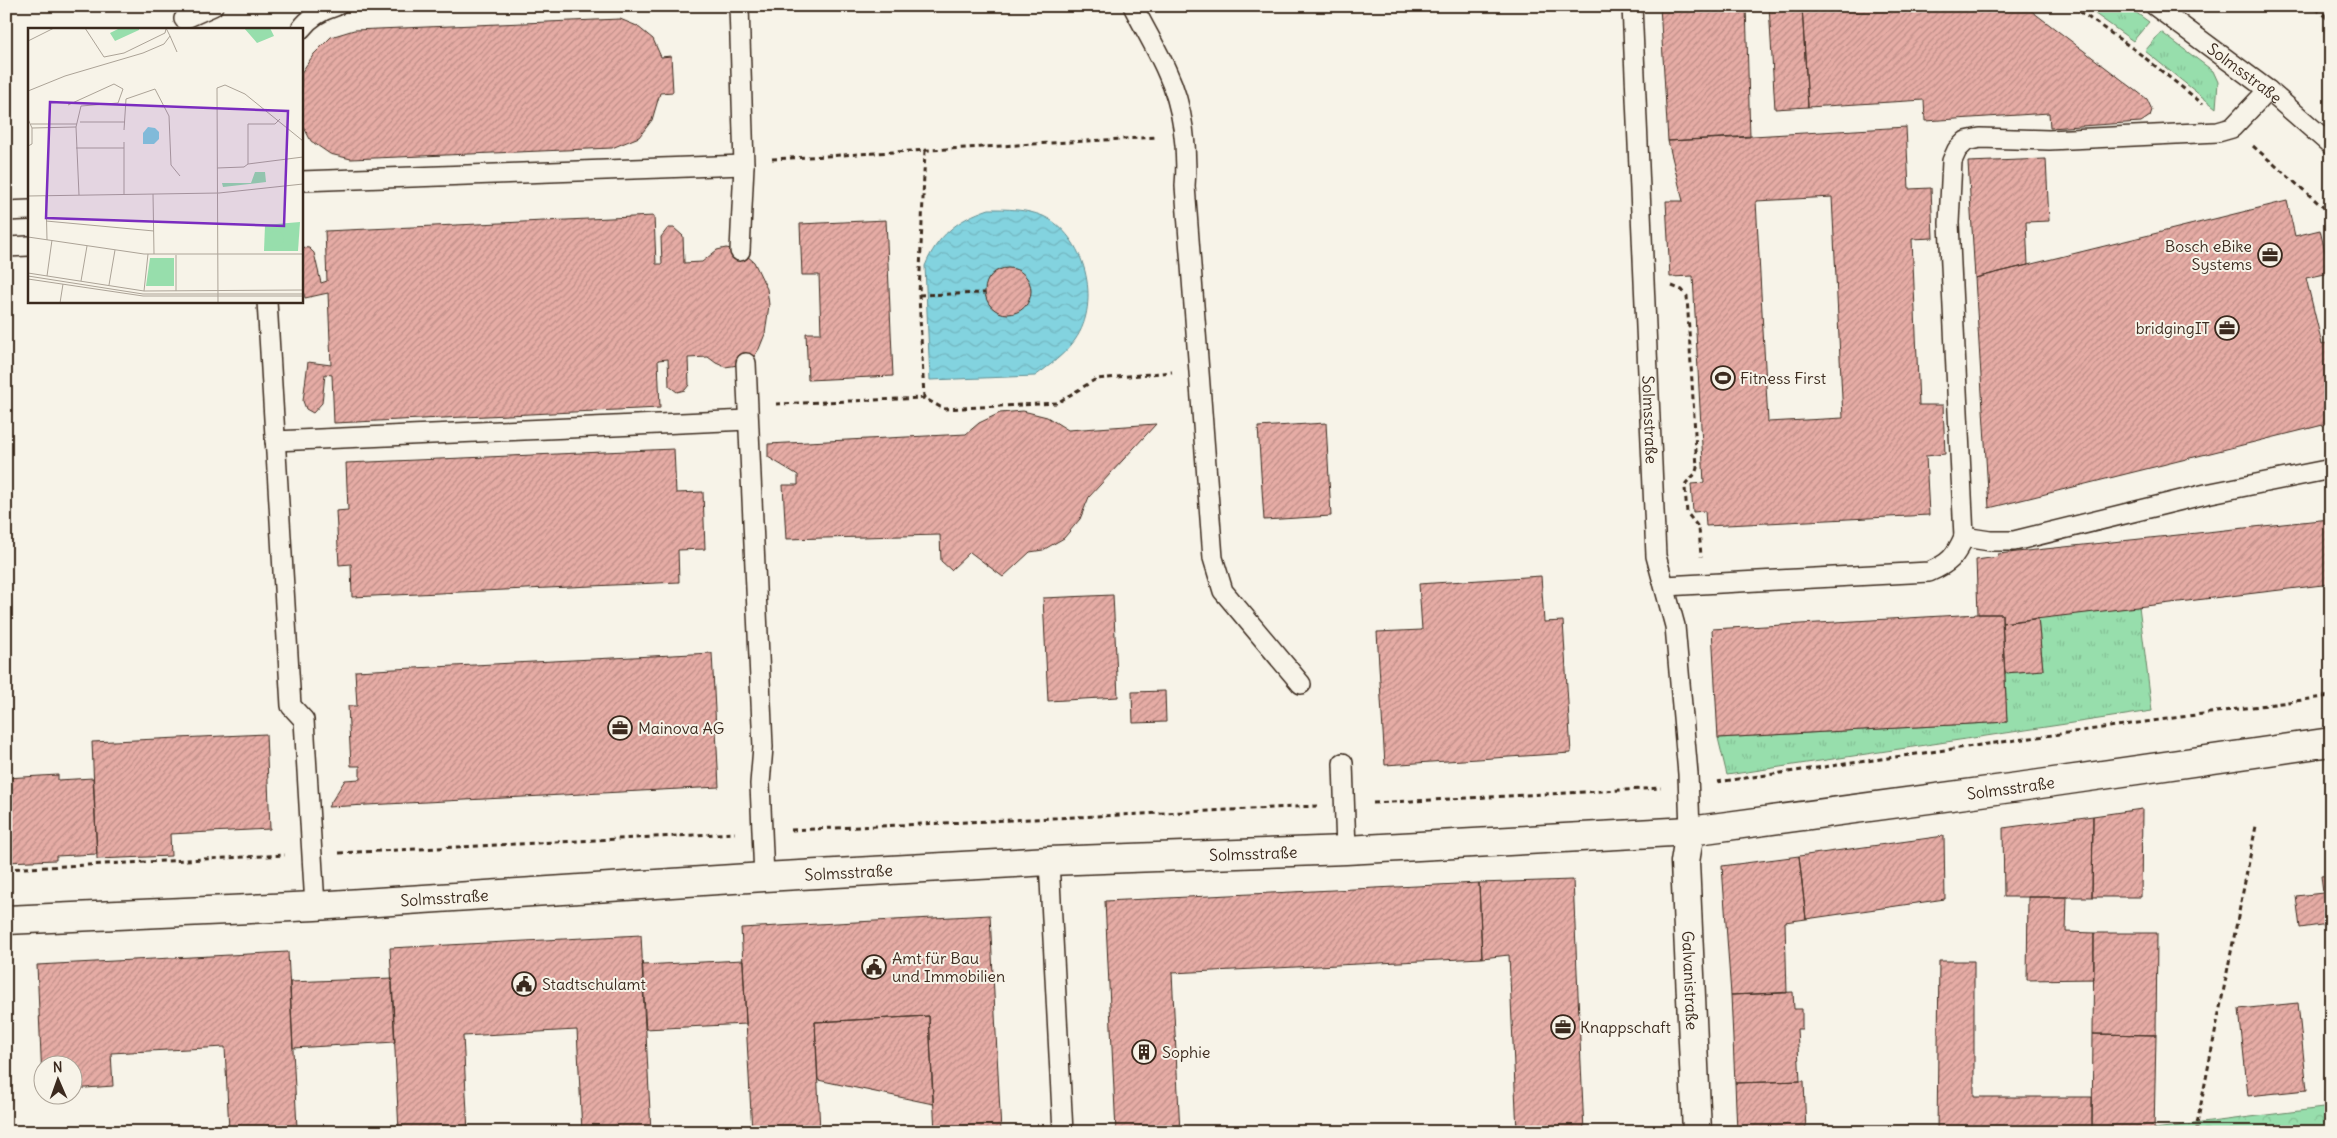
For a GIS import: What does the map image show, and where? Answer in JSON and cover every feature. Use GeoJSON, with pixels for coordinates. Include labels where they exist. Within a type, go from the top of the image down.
{"type":"FeatureCollection","features":[{"type":"Feature","properties":{"kind":"street","name":"Solmsstraße"},"geometry":{"type":"LineString","coordinates":[[6,920],[315,906],[1049,861],[1346,850],[1690,831],[2033,785],[2331,742]]}},
{"type":"Feature","properties":{"kind":"street","name":"Galvanistraße"},"geometry":{"type":"LineString","coordinates":[[1690,831],[1685,862],[1697,1132]]}},
{"type":"Feature","properties":{"kind":"lane"},"geometry":{"type":"LineString","coordinates":[[184,19],[213,6]]}},
{"type":"Feature","properties":{"kind":"lane"},"geometry":{"type":"LineString","coordinates":[[302,28],[327,9],[336,6]]}},
{"type":"Feature","properties":{"kind":"lane"},"geometry":{"type":"LineString","coordinates":[[739,6],[744,163],[740,251]]}},
{"type":"Feature","properties":{"kind":"lane"},"geometry":{"type":"LineString","coordinates":[[1133,6],[1168,73],[1176,98],[1187,159],[1185,186],[1197,370],[1216,575],[1223,591],[1301,684]]}},
{"type":"Feature","properties":{"kind":"lane","name":"Solmsstraße"},"geometry":{"type":"LineString","coordinates":[[1632,6],[1656,547],[1675,626],[1689,786],[1690,831]]}},
{"type":"Feature","properties":{"kind":"lane","name":"Solmsstraße"},"geometry":{"type":"LineString","coordinates":[[2155,6],[2268,90],[2331,145]]}},
{"type":"Feature","properties":{"kind":"lane"},"geometry":{"type":"LineString","coordinates":[[1665,586],[1929,572],[1945,565],[1957,554],[1964,537],[1949,223],[1952,161],[1957,150],[1966,141],[1980,138],[2049,140],[2218,132],[2232,128],[2268,90]]}},
{"type":"Feature","properties":{"kind":"lane"},"geometry":{"type":"LineString","coordinates":[[302,181],[744,163]]}},
{"type":"Feature","properties":{"kind":"lane"},"geometry":{"type":"LineString","coordinates":[[6,211],[28,210]]}},
{"type":"Feature","properties":{"kind":"lane"},"geometry":{"type":"LineString","coordinates":[[6,247],[28,246]]}},
{"type":"Feature","properties":{"kind":"lane"},"geometry":{"type":"LineString","coordinates":[[267,302],[290,706],[304,720],[315,906]]}},
{"type":"Feature","properties":{"kind":"lane"},"geometry":{"type":"LineString","coordinates":[[746,363],[763,747],[760,784],[764,877]]}},
{"type":"Feature","properties":{"kind":"lane"},"geometry":{"type":"LineString","coordinates":[[275,441],[748,412]]}},
{"type":"Feature","properties":{"kind":"lane"},"geometry":{"type":"LineString","coordinates":[[1964,537],[1990,541],[2014,541],[2206,494],[2331,469]]}},
{"type":"Feature","properties":{"kind":"lane"},"geometry":{"type":"LineString","coordinates":[[1343,763],[1346,850]]}},
{"type":"Feature","properties":{"kind":"lane"},"geometry":{"type":"LineString","coordinates":[[1049,861],[1063,1132]]}},
{"type":"Feature","properties":{"kind":"path"},"geometry":{"type":"LineString","coordinates":[[2072,6],[2135,50],[2205,106]]}},
{"type":"Feature","properties":{"kind":"path"},"geometry":{"type":"LineString","coordinates":[[744,163],[1183,135]]}},
{"type":"Feature","properties":{"kind":"path"},"geometry":{"type":"LineString","coordinates":[[2250,144],[2331,214]]}},
{"type":"Feature","properties":{"kind":"path"},"geometry":{"type":"LineString","coordinates":[[924,398],[919,296],[925,150]]}},
{"type":"Feature","properties":{"kind":"path"},"geometry":{"type":"LineString","coordinates":[[1670,286],[1682,290],[1687,296],[1697,468],[1695,474],[1686,483],[1685,488],[1687,513],[1699,528],[1703,584]]}},
{"type":"Feature","properties":{"kind":"path"},"geometry":{"type":"LineString","coordinates":[[919,296],[985,293]]}},
{"type":"Feature","properties":{"kind":"path"},"geometry":{"type":"LineString","coordinates":[[748,412],[924,398],[944,409],[1056,403],[1096,379],[1197,370]]}},
{"type":"Feature","properties":{"kind":"path"},"geometry":{"type":"LineString","coordinates":[[1715,772],[1716,782],[2331,696]]}},
{"type":"Feature","properties":{"kind":"path"},"geometry":{"type":"LineString","coordinates":[[6,869],[1345,805],[1689,786]]}},
{"type":"Feature","properties":{"kind":"path"},"geometry":{"type":"LineString","coordinates":[[2198,1132],[2197,1124],[2256,826]]}},
{"type":"Feature","properties":{"kind":"green space"},"geometry":{"type":"Polygon","coordinates":[[[2084,6],[2127,6],[2149,22],[2133,41],[2084,6]]]}},
{"type":"Feature","properties":{"kind":"green space"},"geometry":{"type":"Polygon","coordinates":[[[2161,32],[2213,71],[2218,82],[2216,108],[2145,51],[2161,32]]]}},
{"type":"Feature","properties":{"kind":"green space"},"geometry":{"type":"Polygon","coordinates":[[[2139,606],[2152,711],[1727,775],[1718,738],[2007,722],[2005,673],[2043,670],[2038,618],[2139,606]]]}},
{"type":"Feature","properties":{"kind":"green space"},"geometry":{"type":"Polygon","coordinates":[[[2331,1107],[2331,1132],[2154,1132],[2154,1129],[2331,1107]]]}},
{"type":"Feature","properties":{"kind":"water"},"geometry":{"type":"Polygon","coordinates":[[[989,209],[1010,209],[1043,216],[1058,225],[1070,238],[1079,254],[1085,271],[1088,289],[1083,325],[1075,340],[1066,350],[1035,376],[930,380],[925,266],[942,237],[968,218],[989,209]]]}},
{"type":"Feature","properties":{"kind":"building"},"geometry":{"type":"Polygon","coordinates":[[[1660,6],[1746,6],[1750,137],[1668,141],[1660,6]]]}},
{"type":"Feature","properties":{"kind":"building"},"geometry":{"type":"Polygon","coordinates":[[[1769,6],[1802,6],[1808,107],[1775,109],[1769,6]]]}},
{"type":"Feature","properties":{"kind":"building"},"geometry":{"type":"Polygon","coordinates":[[[1802,6],[2025,6],[2147,99],[2152,110],[2150,116],[2141,122],[2050,128],[2049,113],[1925,121],[1924,100],[1808,107],[1802,6]]]}},
{"type":"Feature","properties":{"kind":"building"},"geometry":{"type":"Polygon","coordinates":[[[620,19],[637,26],[653,39],[661,57],[671,56],[673,92],[660,93],[652,120],[639,137],[612,148],[351,159],[330,154],[311,141],[302,124],[302,72],[314,54],[331,37],[354,30],[620,19]]]}},
{"type":"Feature","properties":{"kind":"building"},"geometry":{"type":"Polygon","coordinates":[[[1906,127],[1909,189],[1931,188],[1933,238],[1912,239],[1919,405],[1943,405],[1945,454],[1926,456],[1929,515],[1706,526],[1705,511],[1693,512],[1691,484],[1704,483],[1693,276],[1670,277],[1666,201],[1683,201],[1668,141],[1906,127]],[[1832,197],[1756,201],[1768,422],[1843,418],[1832,197]]]}},
{"type":"Feature","properties":{"kind":"building"},"geometry":{"type":"Polygon","coordinates":[[[2046,159],[2049,221],[2026,222],[2028,265],[1975,278],[1968,162],[2046,159]]]}},
{"type":"Feature","properties":{"kind":"building"},"geometry":{"type":"Polygon","coordinates":[[[2287,201],[2295,236],[2320,230],[2330,273],[2306,278],[2322,344],[2331,342],[2331,423],[1989,508],[1975,278],[2287,201]]]}},
{"type":"Feature","properties":{"kind":"building"},"geometry":{"type":"Polygon","coordinates":[[[654,216],[656,264],[662,264],[661,237],[668,228],[674,228],[683,236],[684,263],[702,262],[717,250],[726,248],[737,250],[754,262],[767,289],[769,305],[765,334],[753,358],[745,364],[725,367],[708,357],[688,358],[689,385],[685,390],[677,392],[669,386],[668,359],[658,360],[660,408],[334,423],[332,375],[325,374],[322,403],[313,413],[306,409],[303,401],[308,362],[331,365],[328,293],[305,298],[302,288],[302,247],[309,248],[314,253],[321,283],[327,281],[325,231],[654,216]]]}},
{"type":"Feature","properties":{"kind":"building"},"geometry":{"type":"Polygon","coordinates":[[[886,220],[893,376],[808,380],[806,333],[821,333],[819,275],[802,275],[800,224],[886,220]]]}},
{"type":"Feature","properties":{"kind":"building"},"geometry":{"type":"Polygon","coordinates":[[[1003,268],[1013,268],[1025,274],[1030,282],[1030,300],[1025,308],[1017,313],[1003,314],[995,311],[988,304],[985,296],[985,286],[988,278],[995,271],[1003,268]]]}},
{"type":"Feature","properties":{"kind":"building"},"geometry":{"type":"Polygon","coordinates":[[[1023,411],[1047,417],[1068,430],[1156,424],[1089,497],[1080,519],[1064,538],[1043,550],[1030,552],[1003,577],[970,552],[951,570],[941,561],[940,535],[786,539],[783,485],[798,485],[798,475],[768,457],[768,444],[966,434],[979,423],[1000,413],[1023,411]]]}},
{"type":"Feature","properties":{"kind":"building"},"geometry":{"type":"Polygon","coordinates":[[[1326,423],[1331,516],[1264,520],[1258,427],[1326,423]]]}},
{"type":"Feature","properties":{"kind":"building"},"geometry":{"type":"Polygon","coordinates":[[[674,449],[676,493],[703,492],[705,549],[678,550],[679,582],[352,597],[351,564],[339,565],[336,511],[348,510],[346,463],[674,449]]]}},
{"type":"Feature","properties":{"kind":"building"},"geometry":{"type":"Polygon","coordinates":[[[2328,501],[2331,501],[2331,584],[2002,623],[2002,614],[1978,614],[1976,560],[1998,557],[1998,554],[2330,519],[2328,501]]]}},
{"type":"Feature","properties":{"kind":"building"},"geometry":{"type":"Polygon","coordinates":[[[1541,576],[1544,622],[1563,621],[1571,753],[1385,765],[1377,632],[1422,630],[1419,584],[1541,576]]]}},
{"type":"Feature","properties":{"kind":"building"},"geometry":{"type":"Polygon","coordinates":[[[1113,595],[1118,697],[1048,701],[1043,598],[1113,595]]]}},
{"type":"Feature","properties":{"kind":"building"},"geometry":{"type":"Polygon","coordinates":[[[2002,614],[2007,722],[1718,738],[1712,629],[2002,614]]]}},
{"type":"Feature","properties":{"kind":"building"},"geometry":{"type":"Polygon","coordinates":[[[2038,618],[2043,670],[2005,673],[2002,623],[2038,618]]]}},
{"type":"Feature","properties":{"kind":"building"},"geometry":{"type":"Polygon","coordinates":[[[712,653],[719,787],[328,807],[345,780],[360,779],[360,766],[351,766],[348,706],[357,706],[355,671],[712,653]]]}},
{"type":"Feature","properties":{"kind":"building"},"geometry":{"type":"Polygon","coordinates":[[[1165,691],[1166,722],[1133,723],[1132,692],[1165,691]]]}},
{"type":"Feature","properties":{"kind":"building"},"geometry":{"type":"Polygon","coordinates":[[[266,734],[270,829],[170,834],[171,856],[97,859],[92,742],[266,734]]]}},
{"type":"Feature","properties":{"kind":"building"},"geometry":{"type":"Polygon","coordinates":[[[58,775],[58,780],[93,778],[97,854],[56,856],[56,860],[6,862],[6,778],[58,775]]]}},
{"type":"Feature","properties":{"kind":"building"},"geometry":{"type":"Polygon","coordinates":[[[2142,809],[2141,897],[2092,897],[2093,816],[2142,809]]]}},
{"type":"Feature","properties":{"kind":"building"},"geometry":{"type":"Polygon","coordinates":[[[2093,816],[2092,897],[2004,897],[2003,828],[2093,816]]]}},
{"type":"Feature","properties":{"kind":"building"},"geometry":{"type":"Polygon","coordinates":[[[1944,836],[1945,899],[1806,919],[1799,856],[1944,836]]]}},
{"type":"Feature","properties":{"kind":"building"},"geometry":{"type":"Polygon","coordinates":[[[1799,856],[1806,919],[1785,922],[1787,993],[1731,995],[1722,866],[1799,856]]]}},
{"type":"Feature","properties":{"kind":"building"},"geometry":{"type":"Polygon","coordinates":[[[2331,875],[2331,938],[2329,938],[2328,924],[2300,928],[2296,896],[2323,893],[2321,876],[2331,875]]]}},
{"type":"Feature","properties":{"kind":"building"},"geometry":{"type":"Polygon","coordinates":[[[1573,880],[1584,1132],[1517,1132],[1509,955],[1482,958],[1479,883],[1573,880]]]}},
{"type":"Feature","properties":{"kind":"building","name":"Sophie"},"geometry":{"type":"Polygon","coordinates":[[[1479,883],[1482,958],[1172,973],[1180,1132],[1116,1132],[1105,901],[1479,883]]]}},
{"type":"Feature","properties":{"kind":"building"},"geometry":{"type":"Polygon","coordinates":[[[2028,897],[2067,897],[2066,932],[2094,933],[2094,979],[2027,980],[2028,897]]]}},
{"type":"Feature","properties":{"kind":"building"},"geometry":{"type":"Polygon","coordinates":[[[990,915],[1001,1132],[935,1132],[929,1016],[815,1022],[820,1132],[752,1132],[741,928],[990,915]]]}},
{"type":"Feature","properties":{"kind":"building"},"geometry":{"type":"Polygon","coordinates":[[[2094,933],[2157,933],[2156,1035],[2093,1034],[2094,933]]]}},
{"type":"Feature","properties":{"kind":"building"},"geometry":{"type":"Polygon","coordinates":[[[641,935],[651,1132],[582,1132],[577,1030],[463,1036],[468,1132],[399,1132],[390,948],[641,935]]]}},
{"type":"Feature","properties":{"kind":"building"},"geometry":{"type":"Polygon","coordinates":[[[288,952],[297,1128],[229,1131],[225,1047],[111,1053],[113,1086],[82,1088],[82,1056],[41,1056],[37,965],[288,952]]]}},
{"type":"Feature","properties":{"kind":"building"},"geometry":{"type":"Polygon","coordinates":[[[743,960],[746,1024],[645,1029],[642,965],[743,960]]]}},
{"type":"Feature","properties":{"kind":"building"},"geometry":{"type":"Polygon","coordinates":[[[1939,961],[1974,961],[1974,1097],[2092,1097],[2092,1132],[1937,1132],[1939,961]]]}},
{"type":"Feature","properties":{"kind":"building"},"geometry":{"type":"Polygon","coordinates":[[[392,978],[395,1042],[293,1048],[290,982],[392,978]]]}},
{"type":"Feature","properties":{"kind":"building"},"geometry":{"type":"Polygon","coordinates":[[[1793,992],[1794,1009],[1802,1009],[1802,1029],[1797,1029],[1800,1081],[1735,1083],[1731,995],[1793,992]]]}},
{"type":"Feature","properties":{"kind":"building"},"geometry":{"type":"Polygon","coordinates":[[[2298,1003],[2307,1090],[2248,1096],[2239,1009],[2298,1003]]]}},
{"type":"Feature","properties":{"kind":"building"},"geometry":{"type":"Polygon","coordinates":[[[929,1016],[933,1104],[818,1080],[815,1022],[929,1016]]]}},
{"type":"Feature","properties":{"kind":"building"},"geometry":{"type":"Polygon","coordinates":[[[2093,1034],[2156,1035],[2154,1132],[2092,1132],[2093,1034]]]}},
{"type":"Feature","properties":{"kind":"building"},"geometry":{"type":"Polygon","coordinates":[[[1804,1081],[1806,1132],[1737,1132],[1735,1083],[1804,1081]]]}},
{"type":"Feature","properties":{"kind":"railway"},"geometry":{"type":"LineString","coordinates":[[2314,6],[2331,21]]}},
{"type":"Feature","properties":{"kind":"place","name":"Bosch eBike Systems"},"geometry":{"type":"Point","coordinates":[2270,255]}},
{"type":"Feature","properties":{"kind":"place","name":"bridgingIT"},"geometry":{"type":"Point","coordinates":[2227,328]}},
{"type":"Feature","properties":{"kind":"place","name":"Fitness First"},"geometry":{"type":"Point","coordinates":[1723,378]}},
{"type":"Feature","properties":{"kind":"place","name":"Mainova AG"},"geometry":{"type":"Point","coordinates":[620,728]}},
{"type":"Feature","properties":{"kind":"place","name":"Amt für Bau und Immobilien"},"geometry":{"type":"Point","coordinates":[874,967]}},
{"type":"Feature","properties":{"kind":"place","name":"Stadtschulamt"},"geometry":{"type":"Point","coordinates":[524,984]}},
{"type":"Feature","properties":{"kind":"place","name":"Knappschaft"},"geometry":{"type":"Point","coordinates":[1563,1027]}},
{"type":"Feature","properties":{"kind":"place","name":"Sophie"},"geometry":{"type":"Point","coordinates":[1144,1052]}}]}
